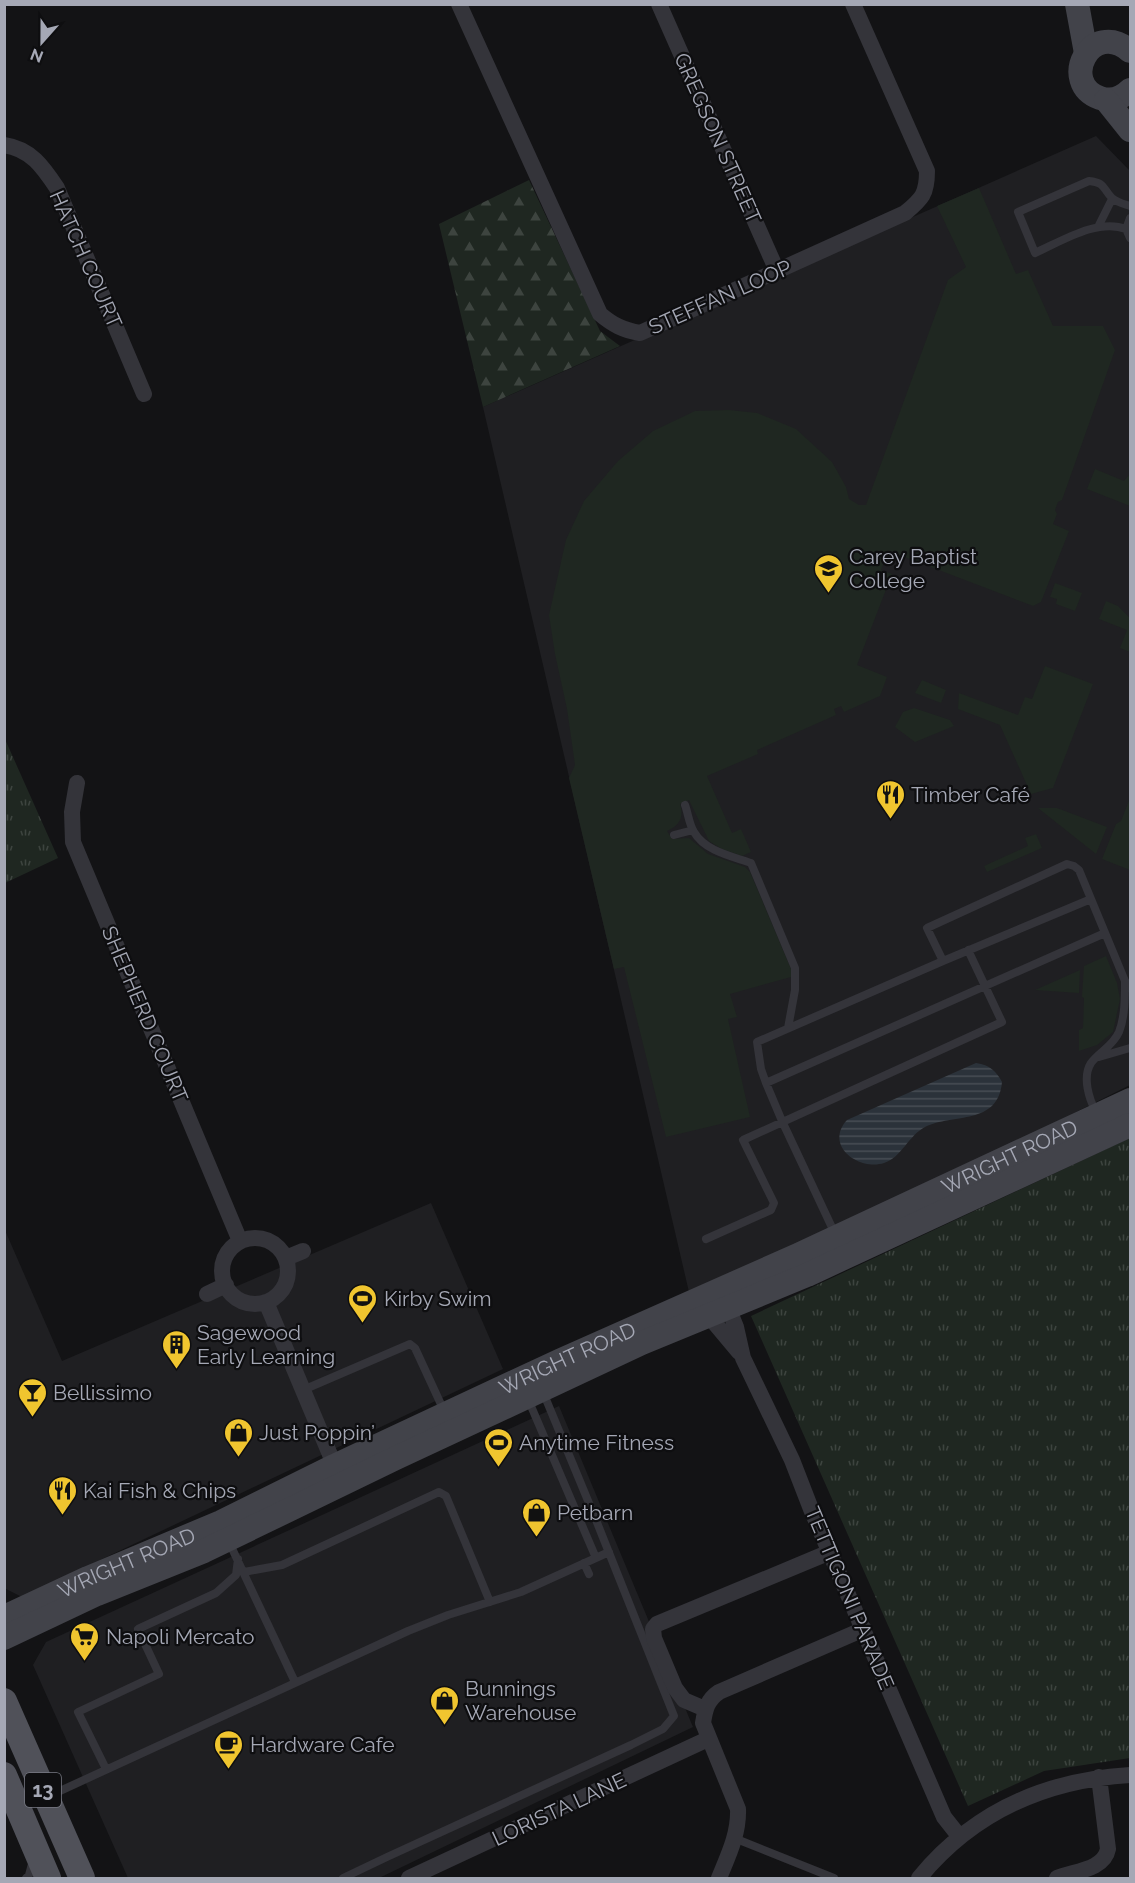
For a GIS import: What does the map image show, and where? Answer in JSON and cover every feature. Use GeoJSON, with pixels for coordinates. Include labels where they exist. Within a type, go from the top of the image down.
{"type":"FeatureCollection","features":[{"type":"Feature","properties":{"kind":"main road","name":"13"},"geometry":{"type":"LineString","coordinates":[[4,1701],[82,1878]]}},
{"type":"Feature","properties":{"kind":"main road","name":"13"},"geometry":{"type":"LineString","coordinates":[[4,1776],[48,1878]]}},
{"type":"Feature","properties":{"kind":"street","name":"STEFFAN LOOP"},"geometry":{"type":"LineString","coordinates":[[459,4],[600,314],[614,326],[640,333],[905,213],[919,202],[925,193],[927,171],[853,4]]}},
{"type":"Feature","properties":{"kind":"street","name":"GREGSON STREET"},"geometry":{"type":"LineString","coordinates":[[659,4],[777,271]]}},
{"type":"Feature","properties":{"kind":"street"},"geometry":{"type":"LineString","coordinates":[[1078,7],[1097,47]]}},
{"type":"Feature","properties":{"kind":"street"},"geometry":{"type":"LineString","coordinates":[[1131,51],[1116,43],[1097,47],[1080,69],[1084,86],[1097,97],[1106,100],[1122,97],[1131,90]]}},
{"type":"Feature","properties":{"kind":"street"},"geometry":{"type":"LineString","coordinates":[[1106,100],[1131,130]]}},
{"type":"Feature","properties":{"kind":"street","name":"HATCH COURT"},"geometry":{"type":"LineString","coordinates":[[4,145],[16,147],[30,154],[46,171],[57,188],[144,394]]}},
{"type":"Feature","properties":{"kind":"street","name":"SHEPHERD COURT"},"geometry":{"type":"LineString","coordinates":[[77,783],[72,812],[73,842],[240,1241]]}},
{"type":"Feature","properties":{"kind":"street","name":"WRIGHT ROAD"},"geometry":{"type":"LineString","coordinates":[[338,1475],[530,1385],[841,1247],[1116,1117]]}},
{"type":"Feature","properties":{"kind":"street"},"geometry":{"type":"LineString","coordinates":[[261,1238],[280,1248],[289,1268],[288,1279],[276,1297],[255,1304],[244,1302],[234,1297],[226,1286],[222,1267],[225,1257],[240,1241],[261,1238]]}},
{"type":"Feature","properties":{"kind":"street"},"geometry":{"type":"LineString","coordinates":[[286,1258],[303,1251]]}},
{"type":"Feature","properties":{"kind":"street"},"geometry":{"type":"LineString","coordinates":[[207,1294],[226,1286]]}},
{"type":"Feature","properties":{"kind":"street"},"geometry":{"type":"LineString","coordinates":[[266,1302],[338,1475]]}},
{"type":"Feature","properties":{"kind":"street","name":"TETTIGONI PARADE"},"geometry":{"type":"LineString","coordinates":[[714,1302],[792,1460],[944,1817],[959,1836]]}},
{"type":"Feature","properties":{"kind":"street","name":"TETTIGONI PARADE"},"geometry":{"type":"LineString","coordinates":[[714,1302],[743,1358]]}},
{"type":"Feature","properties":{"kind":"street","name":"WRIGHT ROAD"},"geometry":{"type":"LineString","coordinates":[[4,1617],[229,1540],[338,1475],[446,1415],[530,1385]]}},
{"type":"Feature","properties":{"kind":"street"},"geometry":{"type":"LineString","coordinates":[[705,1709],[684,1700],[675,1688],[654,1638],[653,1629],[657,1624],[830,1552]]}},
{"type":"Feature","properties":{"kind":"street","name":"WRIGHT ROAD"},"geometry":{"type":"LineString","coordinates":[[4,1638],[93,1586]]}},
{"type":"Feature","properties":{"kind":"street"},"geometry":{"type":"LineString","coordinates":[[718,1878],[735,1838],[739,1822],[738,1809],[703,1723],[705,1709],[709,1702],[719,1692],[864,1629]]}},
{"type":"Feature","properties":{"kind":"street","name":"LORISTA LANE"},"geometry":{"type":"LineString","coordinates":[[409,1878],[708,1739]]}},
{"type":"Feature","properties":{"kind":"street"},"geometry":{"type":"LineString","coordinates":[[920,1878],[959,1836],[1005,1806],[1064,1784],[1099,1777],[1131,1775]]}},
{"type":"Feature","properties":{"kind":"street"},"geometry":{"type":"LineString","coordinates":[[1057,1878],[1099,1864],[1107,1858],[1108,1849],[1099,1777]]}},
{"type":"Feature","properties":{"kind":"lane"},"geometry":{"type":"LineString","coordinates":[[1131,206],[1112,199],[1106,187],[1098,182],[1089,181],[1018,212],[1035,253],[1099,225],[1126,229],[1131,238]]}},
{"type":"Feature","properties":{"kind":"lane"},"geometry":{"type":"LineString","coordinates":[[1099,225],[1112,199]]}},
{"type":"Feature","properties":{"kind":"lane"},"geometry":{"type":"LineString","coordinates":[[1126,229],[1131,218]]}},
{"type":"Feature","properties":{"kind":"lane"},"geometry":{"type":"LineString","coordinates":[[685,805],[693,830],[699,840],[712,849],[751,863],[795,968],[795,990],[788,1028]]}},
{"type":"Feature","properties":{"kind":"lane"},"geometry":{"type":"LineString","coordinates":[[674,835],[693,830]]}},
{"type":"Feature","properties":{"kind":"lane"},"geometry":{"type":"LineString","coordinates":[[943,961],[927,928],[1067,864],[1074,866],[1078,870],[1128,985],[1119,1032],[1112,1043],[1091,1062],[1087,1073],[1090,1101],[1116,1117]]}},
{"type":"Feature","properties":{"kind":"lane"},"geometry":{"type":"LineString","coordinates":[[841,1247],[766,1083],[761,1069],[757,1042],[1091,899]]}},
{"type":"Feature","properties":{"kind":"lane"},"geometry":{"type":"LineString","coordinates":[[766,1083],[1105,933]]}},
{"type":"Feature","properties":{"kind":"lane"},"geometry":{"type":"LineString","coordinates":[[706,1239],[771,1210],[774,1203],[743,1140],[1002,1023],[968,950]]}},
{"type":"Feature","properties":{"kind":"lane"},"geometry":{"type":"LineString","coordinates":[[1097,1058],[1131,1048]]}},
{"type":"Feature","properties":{"kind":"lane"},"geometry":{"type":"LineString","coordinates":[[303,1390],[410,1344],[415,1348],[446,1415]]}},
{"type":"Feature","properties":{"kind":"lane"},"geometry":{"type":"LineString","coordinates":[[343,1878],[631,1745],[663,1729],[674,1716],[609,1552],[530,1385]]}},
{"type":"Feature","properties":{"kind":"lane"},"geometry":{"type":"LineString","coordinates":[[530,1385],[596,1558]]}},
{"type":"Feature","properties":{"kind":"lane"},"geometry":{"type":"LineString","coordinates":[[244,1572],[282,1564],[439,1492],[446,1496],[490,1602]]}},
{"type":"Feature","properties":{"kind":"lane"},"geometry":{"type":"LineString","coordinates":[[229,1540],[295,1682]]}},
{"type":"Feature","properties":{"kind":"lane"},"geometry":{"type":"LineString","coordinates":[[106,1768],[78,1712],[159,1674],[138,1629],[216,1593],[236,1575],[229,1540]]}},
{"type":"Feature","properties":{"kind":"lane"},"geometry":{"type":"LineString","coordinates":[[47,1797],[408,1631],[448,1614],[521,1592],[609,1552]]}},
{"type":"Feature","properties":{"kind":"lane"},"geometry":{"type":"LineString","coordinates":[[584,1563],[589,1574]]}},
{"type":"Feature","properties":{"kind":"lane"},"geometry":{"type":"LineString","coordinates":[[735,1838],[834,1878]]}},
{"type":"Feature","properties":{"kind":"lane"},"geometry":{"type":"LineString","coordinates":[[26,1878],[33,1861],[34,1845]]}},
{"type":"Feature","properties":{"kind":"shaded area","name":"Carey Baptist College"},"geometry":{"type":"Polygon","coordinates":[[[1096,136],[1130,171],[1130,1085],[692,1305],[483,407],[1096,136]]]}},
{"type":"Feature","properties":{"kind":"shaded area"},"geometry":{"type":"Polygon","coordinates":[[[976,1063],[992,1069],[1002,1082],[999,1096],[992,1106],[983,1112],[925,1127],[914,1135],[895,1156],[884,1163],[864,1163],[855,1160],[842,1147],[839,1138],[841,1129],[847,1120],[976,1063]]]}},
{"type":"Feature","properties":{"kind":"shaded area"},"geometry":{"type":"Polygon","coordinates":[[[431,1203],[503,1369],[22,1597],[4,1588],[4,1228],[62,1361],[431,1203]]]}},
{"type":"Feature","properties":{"kind":"shaded area"},"geometry":{"type":"Polygon","coordinates":[[[559,1406],[693,1727],[379,1878],[128,1878],[33,1665],[46,1642],[559,1406]]]}},
{"type":"Feature","properties":{"kind":"green space"},"geometry":{"type":"Polygon","coordinates":[[[529,180],[600,331],[620,346],[483,407],[439,224],[529,180]]]}},
{"type":"Feature","properties":{"kind":"green space"},"geometry":{"type":"Polygon","coordinates":[[[979,188],[1016,274],[1028,270],[1053,326],[1103,326],[1115,350],[1062,500],[1058,502],[1055,510],[1057,514],[1053,524],[1069,531],[1041,602],[1033,606],[889,551],[881,570],[892,574],[857,665],[887,677],[880,696],[844,712],[841,706],[834,709],[836,715],[757,750],[758,754],[707,776],[732,833],[741,829],[751,852],[742,856],[722,849],[709,841],[689,800],[680,804],[680,820],[667,831],[672,839],[689,838],[708,854],[745,867],[750,872],[791,969],[791,977],[730,994],[737,1017],[728,1019],[750,1117],[666,1137],[624,967],[614,969],[569,778],[575,765],[549,615],[566,540],[584,501],[618,461],[653,431],[695,411],[729,410],[757,413],[796,429],[832,462],[846,487],[849,499],[859,505],[866,505],[948,280],[966,267],[937,206],[979,188]]]}},
{"type":"Feature","properties":{"kind":"green space"},"geometry":{"type":"Polygon","coordinates":[[[1095,469],[1124,481],[1130,474],[1130,506],[1087,489],[1095,469]]]}},
{"type":"Feature","properties":{"kind":"green space"},"geometry":{"type":"Polygon","coordinates":[[[1055,583],[1082,593],[1075,611],[1056,604],[1057,599],[1050,597],[1055,583]]]}},
{"type":"Feature","properties":{"kind":"green space"},"geometry":{"type":"Polygon","coordinates":[[[1106,601],[1118,606],[1130,618],[1130,652],[1120,648],[1127,630],[1099,619],[1106,601]]]}},
{"type":"Feature","properties":{"kind":"green space"},"geometry":{"type":"Polygon","coordinates":[[[1045,666],[1093,684],[1053,788],[1031,794],[1000,725],[958,709],[959,693],[1018,715],[1025,697],[1032,699],[1045,666]]]}},
{"type":"Feature","properties":{"kind":"green space"},"geometry":{"type":"Polygon","coordinates":[[[922,680],[946,690],[941,703],[915,693],[922,680]]]}},
{"type":"Feature","properties":{"kind":"green space"},"geometry":{"type":"Polygon","coordinates":[[[914,708],[950,720],[954,726],[915,742],[895,727],[903,712],[914,708]]]}},
{"type":"Feature","properties":{"kind":"green space"},"geometry":{"type":"Polygon","coordinates":[[[4,737],[58,858],[5,883],[4,883],[4,737]]]}},
{"type":"Feature","properties":{"kind":"green space"},"geometry":{"type":"Polygon","coordinates":[[[1130,798],[1130,870],[1102,859],[1116,824],[1121,821],[1130,798]]]}},
{"type":"Feature","properties":{"kind":"green space"},"geometry":{"type":"Polygon","coordinates":[[[1038,808],[1057,808],[1107,827],[1096,854],[1038,808]]]}},
{"type":"Feature","properties":{"kind":"green space"},"geometry":{"type":"Polygon","coordinates":[[[1036,834],[1042,848],[987,872],[984,866],[1028,846],[1025,838],[1036,834]]]}},
{"type":"Feature","properties":{"kind":"green space"},"geometry":{"type":"Polygon","coordinates":[[[1106,956],[1117,983],[1120,999],[1113,1032],[1097,1045],[1079,1051],[1079,1030],[1083,1028],[1084,966],[1106,956]]]}},
{"type":"Feature","properties":{"kind":"green space"},"geometry":{"type":"Polygon","coordinates":[[[1080,970],[1079,993],[1035,990],[1080,970]]]}},
{"type":"Feature","properties":{"kind":"green space"},"geometry":{"type":"Polygon","coordinates":[[[1130,1138],[1130,1758],[1044,1771],[968,1806],[751,1316],[1130,1138]]]}},
{"type":"Feature","properties":{"kind":"place","name":"Carey Baptist College"},"geometry":{"type":"Point","coordinates":[828,594]}},
{"type":"Feature","properties":{"kind":"place","name":"Timber Café"},"geometry":{"type":"Point","coordinates":[890,820]}},
{"type":"Feature","properties":{"kind":"place","name":"Kirby Swim"},"geometry":{"type":"Point","coordinates":[363,1324]}},
{"type":"Feature","properties":{"kind":"place","name":"Sagewood Early Learning"},"geometry":{"type":"Point","coordinates":[176,1370]}},
{"type":"Feature","properties":{"kind":"place","name":"Bellissimo"},"geometry":{"type":"Point","coordinates":[32,1418]}},
{"type":"Feature","properties":{"kind":"place","name":"Just Poppin’"},"geometry":{"type":"Point","coordinates":[238,1458]}},
{"type":"Feature","properties":{"kind":"place","name":"Anytime Fitness"},"geometry":{"type":"Point","coordinates":[498,1468]}},
{"type":"Feature","properties":{"kind":"place","name":"Kai Fish & Chips"},"geometry":{"type":"Point","coordinates":[62,1516]}},
{"type":"Feature","properties":{"kind":"place","name":"Petbarn"},"geometry":{"type":"Point","coordinates":[536,1538]}},
{"type":"Feature","properties":{"kind":"place","name":"Napoli Mercato"},"geometry":{"type":"Point","coordinates":[85,1662]}},
{"type":"Feature","properties":{"kind":"place","name":"Bunnings Warehouse"},"geometry":{"type":"Point","coordinates":[444,1726]}},
{"type":"Feature","properties":{"kind":"place","name":"Hardware Cafe"},"geometry":{"type":"Point","coordinates":[229,1770]}}]}
